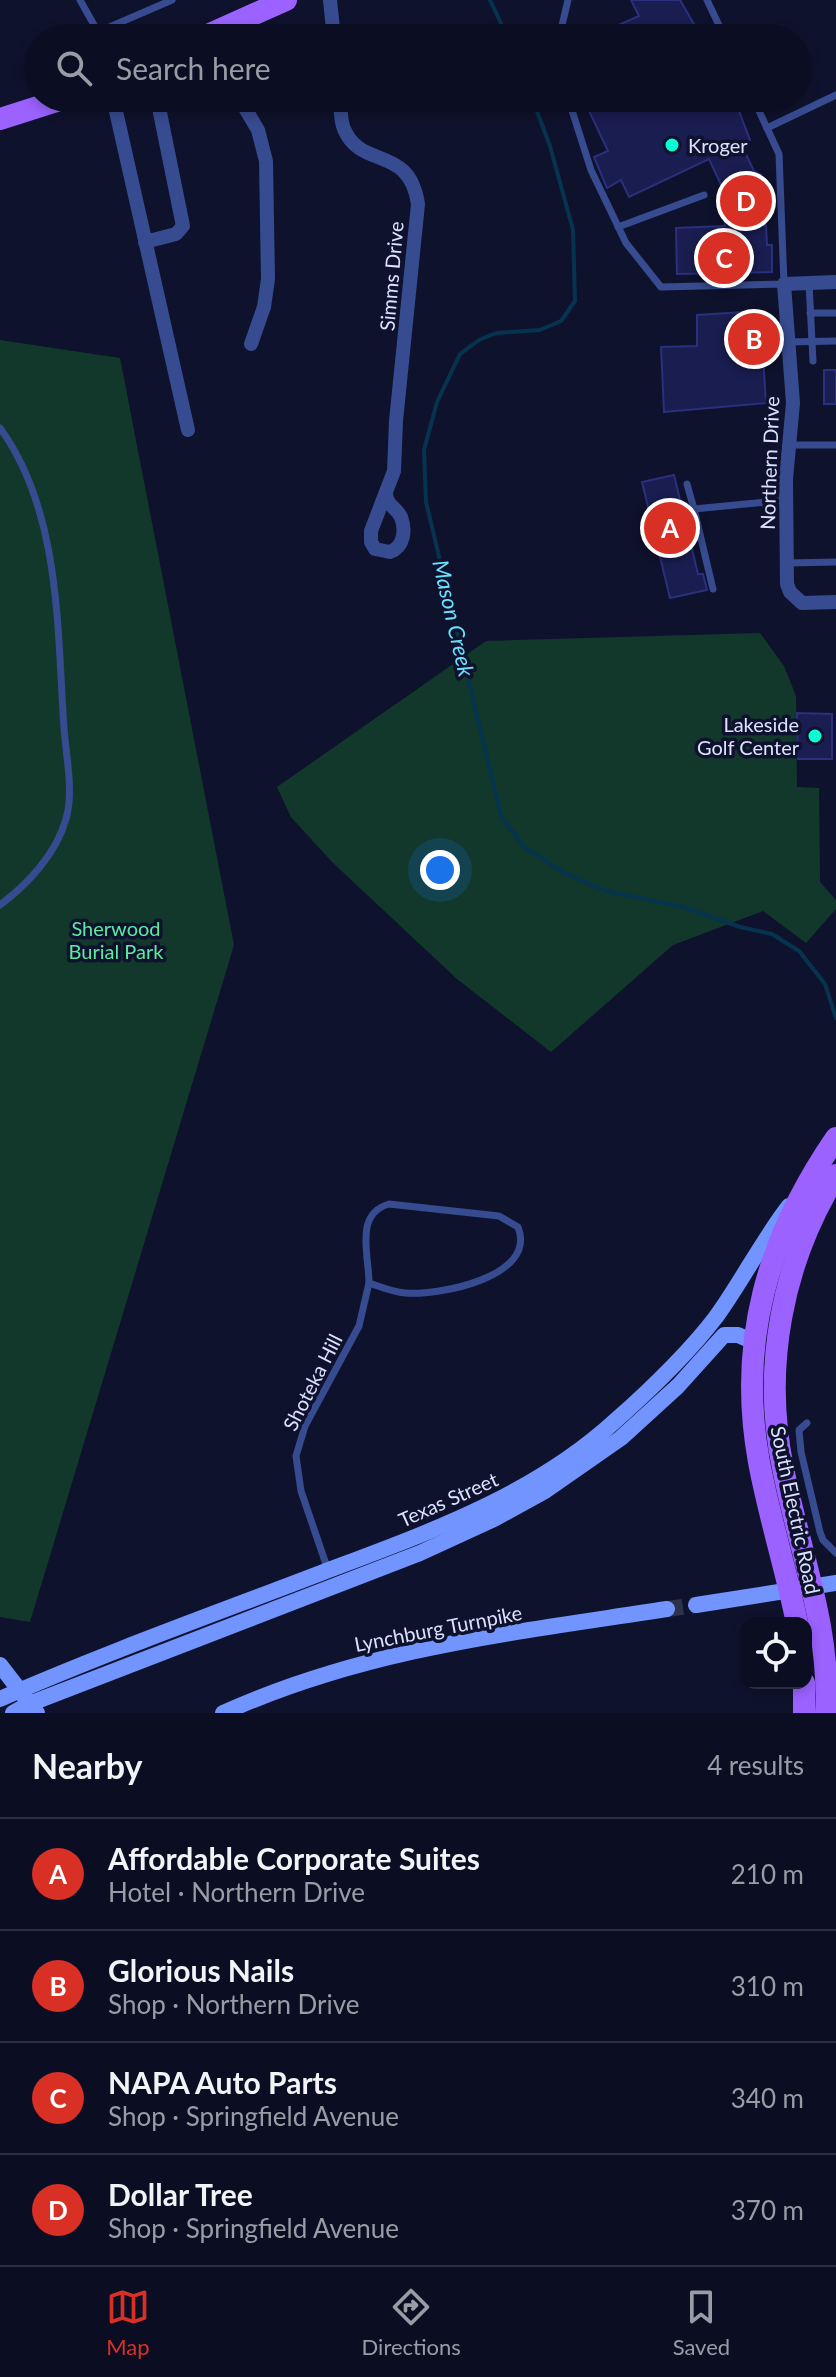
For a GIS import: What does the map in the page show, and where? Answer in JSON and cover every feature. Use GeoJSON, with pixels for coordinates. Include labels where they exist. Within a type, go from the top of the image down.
{"type":"FeatureCollection","features":[{"type":"Feature","properties":{"kind":"main road"},"geometry":{"type":"LineString","coordinates":[[233,24],[285,0]]}},
{"type":"Feature","properties":{"kind":"main road"},"geometry":{"type":"LineString","coordinates":[[0,119],[24,111]]}},
{"type":"Feature","properties":{"kind":"main road","name":"South Electric Road"},"geometry":{"type":"LineString","coordinates":[[796,1617],[753,1427],[754,1342],[769,1270],[780,1236],[805,1186],[834,1141]]}},
{"type":"Feature","properties":{"kind":"main road","name":"South Electric Road"},"geometry":{"type":"LineString","coordinates":[[826,1713],[824,1650],[777,1430],[776,1355],[787,1288],[798,1250],[816,1207],[836,1175]]}},
{"type":"Feature","properties":{"kind":"main road","name":"Texas Street"},"geometry":{"type":"LineString","coordinates":[[13,1713],[29,1702],[328,1570],[499,1500],[595,1437],[689,1349],[715,1317],[776,1223],[805,1186]]}},
{"type":"Feature","properties":{"kind":"main road","name":"Texas Street"},"geometry":{"type":"LineString","coordinates":[[0,1699],[29,1702],[334,1587],[464,1534],[545,1491],[584,1465],[648,1414],[724,1335],[733,1334],[754,1342]]}},
{"type":"Feature","properties":{"kind":"main road"},"geometry":{"type":"LineString","coordinates":[[696,1605],[836,1583]]}},
{"type":"Feature","properties":{"kind":"main road","name":"Lynchburg Turnpike"},"geometry":{"type":"LineString","coordinates":[[223,1713],[287,1686],[377,1658],[667,1609]]}},
{"type":"Feature","properties":{"kind":"main road"},"geometry":{"type":"LineString","coordinates":[[0,1665],[29,1702],[51,1713]]}},
{"type":"Feature","properties":{"kind":"main road"},"geometry":{"type":"LineString","coordinates":[[804,1689],[804,1713]]}},
{"type":"Feature","properties":{"kind":"street"},"geometry":{"type":"LineString","coordinates":[[330,0],[333,24]]}},
{"type":"Feature","properties":{"kind":"street"},"geometry":{"type":"LineString","coordinates":[[116,112],[188,430]]}},
{"type":"Feature","properties":{"kind":"street"},"geometry":{"type":"LineString","coordinates":[[145,242],[176,234],[183,226],[160,112]]}},
{"type":"Feature","properties":{"kind":"street"},"geometry":{"type":"LineString","coordinates":[[247,112],[258,130],[266,161],[268,279],[264,307],[251,344]]}},
{"type":"Feature","properties":{"kind":"street","name":"Simms Drive"},"geometry":{"type":"LineString","coordinates":[[341,112],[351,140],[367,152],[392,162],[411,177],[418,204],[396,421],[394,471],[386,494]]}},
{"type":"Feature","properties":{"kind":"street"},"geometry":{"type":"LineString","coordinates":[[784,284],[836,282]]}},
{"type":"Feature","properties":{"kind":"street","name":"Northern Drive"},"geometry":{"type":"LineString","coordinates":[[784,284],[793,403],[786,500],[787,584],[802,603],[836,602]]}},
{"type":"Feature","properties":{"kind":"lane"},"geometry":{"type":"LineString","coordinates":[[80,0],[92,24]]}},
{"type":"Feature","properties":{"kind":"lane"},"geometry":{"type":"LineString","coordinates":[[121,24],[172,0]]}},
{"type":"Feature","properties":{"kind":"lane"},"geometry":{"type":"LineString","coordinates":[[562,24],[568,0]]}},
{"type":"Feature","properties":{"kind":"lane"},"geometry":{"type":"LineString","coordinates":[[707,0],[718,24]]}},
{"type":"Feature","properties":{"kind":"lane"},"geometry":{"type":"LineString","coordinates":[[812,106],[836,95]]}},
{"type":"Feature","properties":{"kind":"lane"},"geometry":{"type":"LineString","coordinates":[[572,112],[591,170],[626,243],[661,287],[784,284],[779,154],[760,112]]}},
{"type":"Feature","properties":{"kind":"lane"},"geometry":{"type":"LineString","coordinates":[[767,128],[800,112]]}},
{"type":"Feature","properties":{"kind":"lane"},"geometry":{"type":"LineString","coordinates":[[618,227],[704,195]]}},
{"type":"Feature","properties":{"kind":"lane"},"geometry":{"type":"LineString","coordinates":[[809,283],[813,361]]}},
{"type":"Feature","properties":{"kind":"lane"},"geometry":{"type":"LineString","coordinates":[[810,313],[836,313]]}},
{"type":"Feature","properties":{"kind":"lane"},"geometry":{"type":"LineString","coordinates":[[788,342],[836,341]]}},
{"type":"Feature","properties":{"kind":"lane"},"geometry":{"type":"LineString","coordinates":[[0,428],[24,467],[45,535],[59,644],[69,803],[62,831],[47,858],[0,905]]}},
{"type":"Feature","properties":{"kind":"lane"},"geometry":{"type":"LineString","coordinates":[[788,445],[836,445]]}},
{"type":"Feature","properties":{"kind":"lane"},"geometry":{"type":"LineString","coordinates":[[687,484],[713,589]]}},
{"type":"Feature","properties":{"kind":"lane"},"geometry":{"type":"LineString","coordinates":[[694,509],[786,500]]}},
{"type":"Feature","properties":{"kind":"lane"},"geometry":{"type":"LineString","coordinates":[[787,563],[836,562]]}},
{"type":"Feature","properties":{"kind":"lane","name":"Shoteka Hill"},"geometry":{"type":"LineString","coordinates":[[334,1587],[301,1491],[296,1456],[305,1426],[359,1326],[369,1283],[365,1226],[371,1213],[389,1204],[499,1216],[518,1227],[521,1243],[512,1261],[504,1270],[490,1276],[430,1292],[406,1293],[369,1283]]}},
{"type":"Feature","properties":{"kind":"lane"},"geometry":{"type":"LineString","coordinates":[[807,1423],[799,1430],[801,1452],[820,1532],[823,1540],[836,1553]]}},
{"type":"Feature","properties":{"kind":"green space","name":"Sherwood Burial Park"},"geometry":{"type":"Polygon","coordinates":[[[0,340],[120,358],[234,945],[30,1622],[0,1617],[0,340]]]}},
{"type":"Feature","properties":{"kind":"green space"},"geometry":{"type":"Polygon","coordinates":[[[760,633],[784,666],[796,696],[797,787],[819,788],[820,882],[836,900],[836,909],[806,943],[763,911],[673,945],[551,1052],[457,979],[332,862],[291,817],[277,787],[486,641],[760,633]]]}},
{"type":"Feature","properties":{"kind":"building"},"geometry":{"type":"Polygon","coordinates":[[[631,0],[680,0],[694,24],[621,24],[639,16],[631,0]]]}},
{"type":"Feature","properties":{"kind":"building"},"geometry":{"type":"Polygon","coordinates":[[[590,112],[739,112],[750,140],[741,144],[754,171],[761,175],[756,179],[758,226],[766,225],[767,245],[772,245],[772,272],[677,274],[676,228],[725,226],[723,189],[709,159],[629,197],[621,180],[607,188],[594,157],[608,151],[590,112]]]}},
{"type":"Feature","properties":{"kind":"building"},"geometry":{"type":"Polygon","coordinates":[[[760,311],[766,403],[664,412],[661,347],[697,346],[697,315],[760,311]]]}},
{"type":"Feature","properties":{"kind":"building"},"geometry":{"type":"Polygon","coordinates":[[[824,370],[836,370],[836,404],[824,404],[824,370]]]}},
{"type":"Feature","properties":{"kind":"building"},"geometry":{"type":"Polygon","coordinates":[[[674,475],[698,574],[703,574],[707,590],[670,598],[642,482],[674,475]]]}},
{"type":"Feature","properties":{"kind":"building","name":"Lakeside Golf Center"},"geometry":{"type":"Polygon","coordinates":[[[797,713],[832,714],[832,759],[798,759],[797,713]]]}},
{"type":"Feature","properties":{"kind":"waterway","name":"Mason Creek"},"geometry":{"type":"LineString","coordinates":[[490,0],[501,24]]}},
{"type":"Feature","properties":{"kind":"waterway","name":"Mason Creek"},"geometry":{"type":"LineString","coordinates":[[537,112],[573,230],[575,301],[561,321],[540,330],[496,333],[479,340],[460,354],[437,402],[424,450],[426,502],[501,816],[524,847],[566,874],[606,891],[683,907],[740,927],[772,934],[799,951],[825,984],[836,1018]]}},
{"type":"Feature","properties":{"kind":"tunnel"},"geometry":{"type":"LineString","coordinates":[[667,1609],[696,1605]]}},
{"type":"Feature","properties":{"kind":"place","name":"Kroger"},"geometry":{"type":"Point","coordinates":[672,145]}},
{"type":"Feature","properties":{"kind":"place","name":"Dollar Tree"},"geometry":{"type":"Point","coordinates":[746,201]}},
{"type":"Feature","properties":{"kind":"place","name":"NAPA Auto Parts"},"geometry":{"type":"Point","coordinates":[724,258]}},
{"type":"Feature","properties":{"kind":"place","name":"Glorious Nails"},"geometry":{"type":"Point","coordinates":[754,339]}},
{"type":"Feature","properties":{"kind":"place","name":"Affordable Corporate Suites"},"geometry":{"type":"Point","coordinates":[670,528]}},
{"type":"Feature","properties":{"kind":"place","name":"Lakeside Golf Center"},"geometry":{"type":"Point","coordinates":[815,736]}}]}
